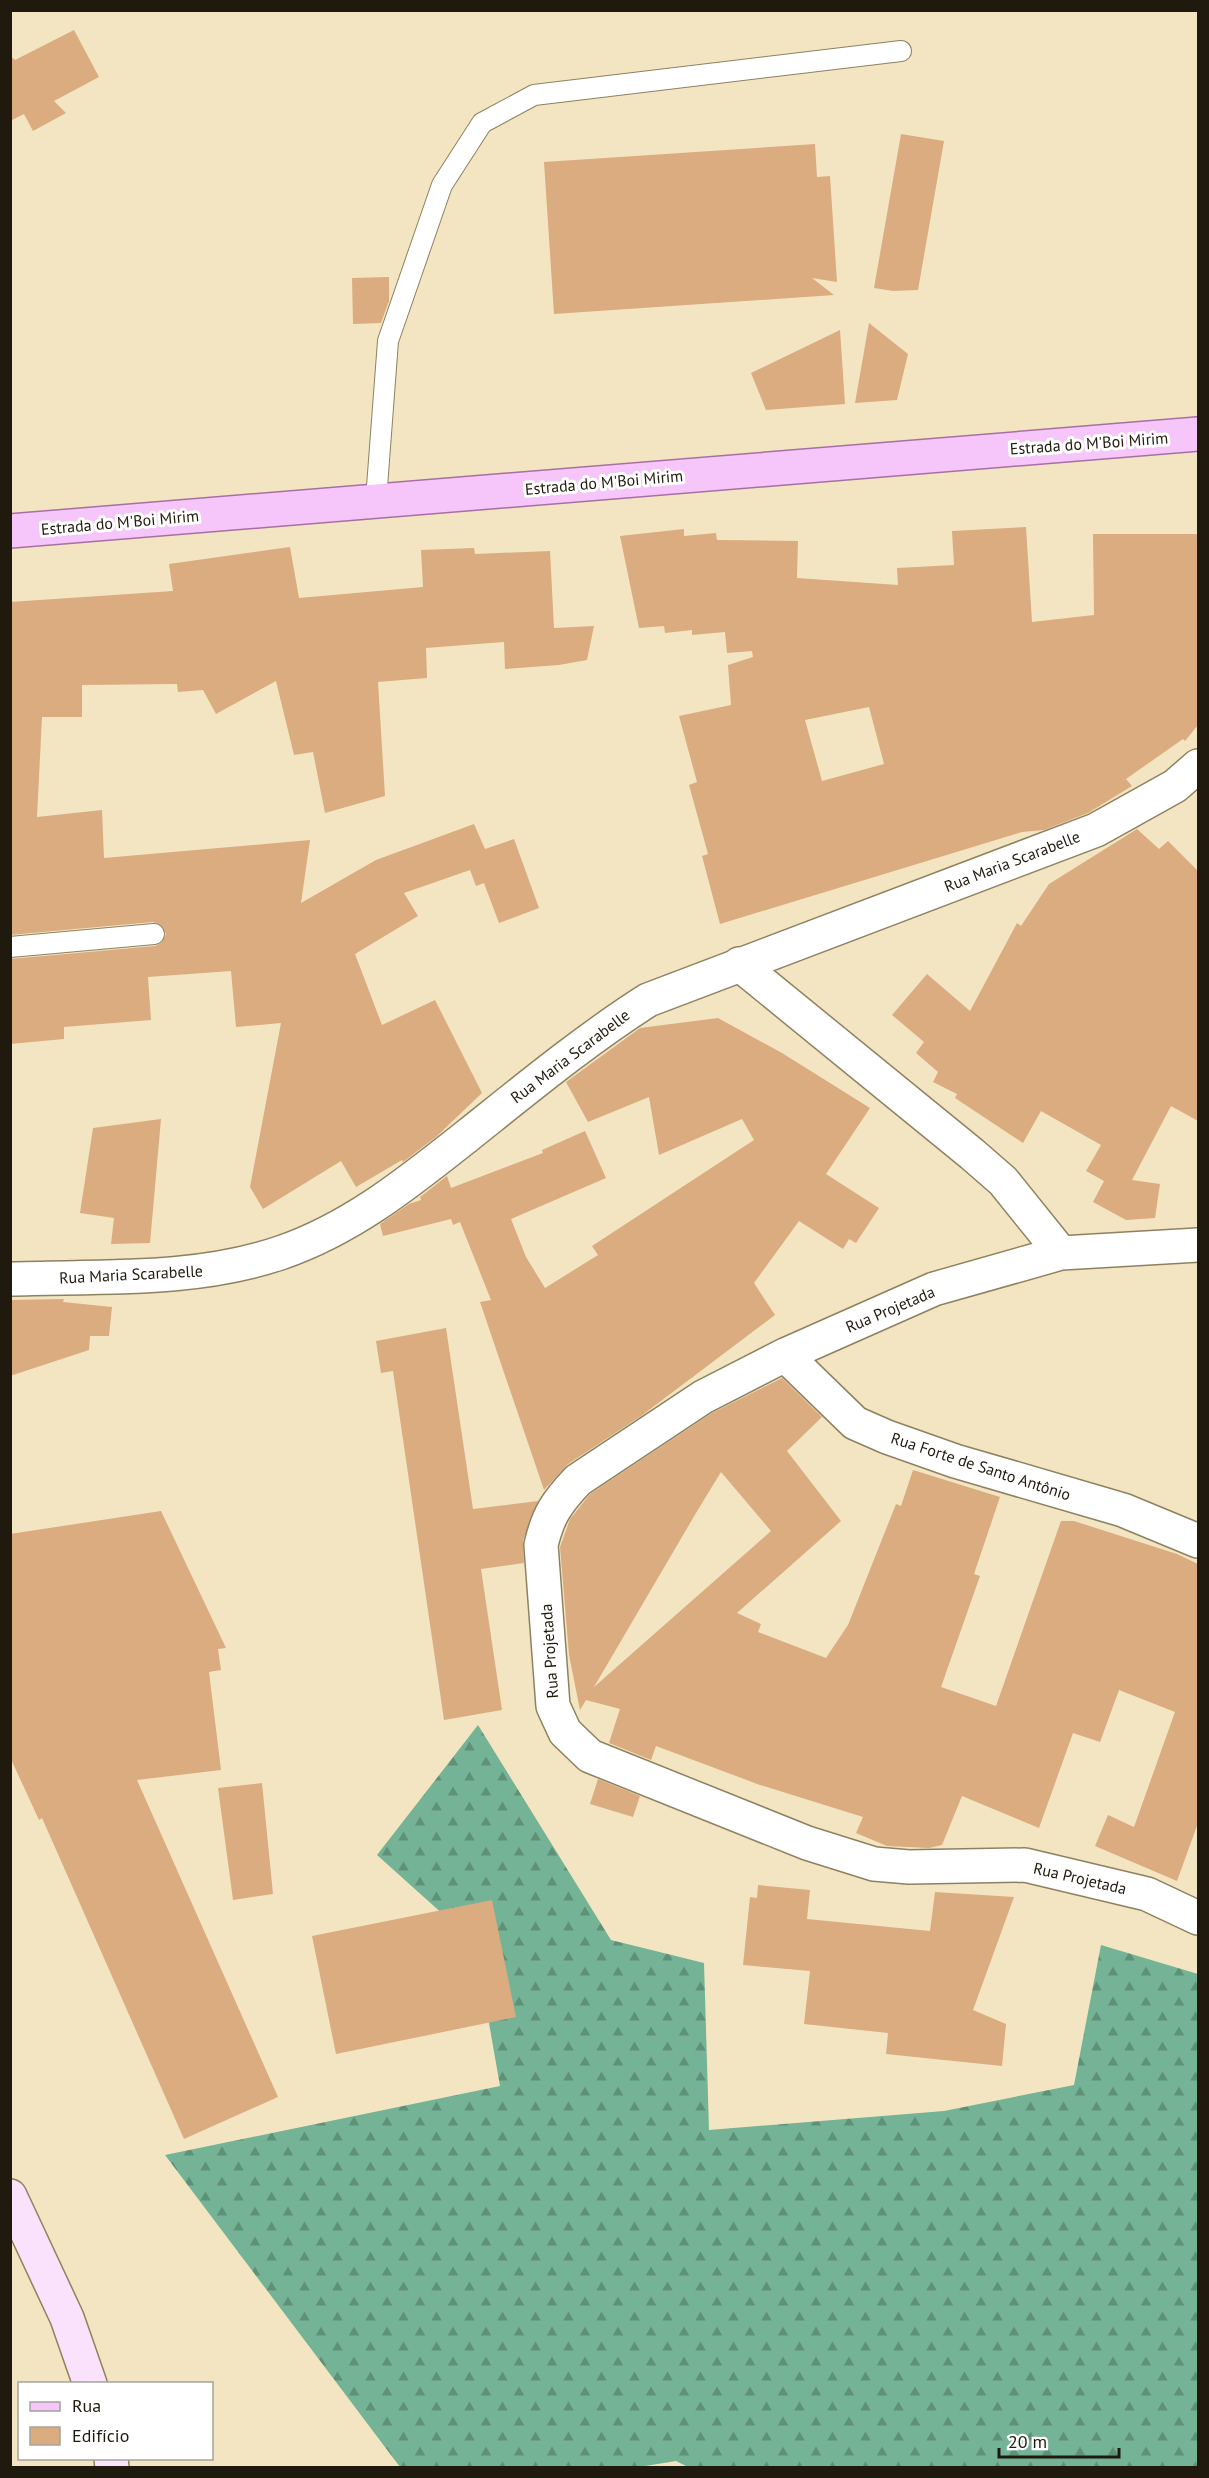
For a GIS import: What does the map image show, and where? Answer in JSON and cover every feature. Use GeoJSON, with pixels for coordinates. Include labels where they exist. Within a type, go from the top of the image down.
{"type":"FeatureCollection","features":[{"type":"Feature","properties":{"kind":"main road","name":"Estrada do M'Boi Mirim"},"geometry":{"type":"LineString","coordinates":[[10,531],[1198,434]]}},
{"type":"Feature","properties":{"kind":"main road"},"geometry":{"type":"LineString","coordinates":[[10,2196],[68,2318],[89,2382]]}},
{"type":"Feature","properties":{"kind":"street","name":"Rua Maria Scarabelle"},"geometry":{"type":"LineString","coordinates":[[10,1279],[200,1273],[281,1253],[358,1217],[398,1191],[599,1031],[648,1000],[1096,830],[1175,786],[1198,766]]}},
{"type":"Feature","properties":{"kind":"street"},"geometry":{"type":"LineString","coordinates":[[738,964],[1003,1181],[1061,1253]]}},
{"type":"Feature","properties":{"kind":"street","name":"Rua Projetada"},"geometry":{"type":"LineString","coordinates":[[1198,1245],[1061,1253],[934,1289],[785,1355],[703,1397],[578,1480],[561,1497],[547,1519],[541,1545],[553,1706],[566,1732],[590,1756],[807,1843],[874,1864],[909,1868],[1025,1865],[1147,1894],[1198,1918]]}},
{"type":"Feature","properties":{"kind":"street","name":"Rua Forte de Santo Antônio"},"geometry":{"type":"LineString","coordinates":[[785,1355],[855,1423],[866,1428],[955,1461],[1123,1510],[1198,1541]]}},
{"type":"Feature","properties":{"kind":"lane"},"geometry":{"type":"LineString","coordinates":[[376,500],[388,341],[442,185],[482,123],[534,95],[901,51]]}},
{"type":"Feature","properties":{"kind":"lane"},"geometry":{"type":"LineString","coordinates":[[10,947],[154,934]]}},
{"type":"Feature","properties":{"kind":"green space"},"geometry":{"type":"Polygon","coordinates":[[[478,1725],[611,1940],[704,1963],[709,2130],[944,2111],[1074,2085],[1101,1945],[1198,1974],[1198,2467],[690,2468],[676,2461],[633,2468],[400,2467],[165,2155],[500,2086],[475,1943],[377,1855],[478,1725]]]}},
{"type":"Feature","properties":{"kind":"building"},"geometry":{"type":"Polygon","coordinates":[[[74,30],[99,77],[54,101],[66,113],[33,131],[24,114],[10,121],[10,56],[15,60],[74,30]]]}},
{"type":"Feature","properties":{"kind":"building"},"geometry":{"type":"Polygon","coordinates":[[[901,134],[944,141],[918,290],[893,291],[874,288],[901,134]]]}},
{"type":"Feature","properties":{"kind":"building"},"geometry":{"type":"Polygon","coordinates":[[[815,144],[817,177],[830,176],[837,282],[812,278],[834,295],[554,314],[544,162],[815,144]]]}},
{"type":"Feature","properties":{"kind":"building"},"geometry":{"type":"Polygon","coordinates":[[[389,277],[389,301],[381,323],[353,324],[352,278],[389,277]]]}},
{"type":"Feature","properties":{"kind":"building"},"geometry":{"type":"Polygon","coordinates":[[[869,323],[908,354],[897,400],[855,403],[869,323]]]}},
{"type":"Feature","properties":{"kind":"building"},"geometry":{"type":"Polygon","coordinates":[[[840,330],[845,404],[766,410],[751,373],[840,330]]]}},
{"type":"Feature","properties":{"kind":"building"},"geometry":{"type":"Polygon","coordinates":[[[1026,527],[1032,622],[1094,615],[1093,534],[1198,534],[1198,725],[1185,741],[1183,739],[1126,779],[1132,786],[1088,813],[1044,830],[1022,832],[720,924],[702,856],[708,854],[689,785],[697,782],[679,716],[731,705],[728,665],[753,657],[752,651],[727,653],[725,632],[692,635],[692,630],[665,633],[664,626],[639,628],[620,536],[684,529],[684,536],[716,533],[717,540],[798,541],[797,578],[898,585],[897,568],[954,565],[952,531],[1026,527]],[[869,707],[805,720],[822,781],[884,764],[869,707]]]}},
{"type":"Feature","properties":{"kind":"building"},"geometry":{"type":"Polygon","coordinates":[[[290,547],[299,598],[423,587],[421,550],[474,548],[475,554],[550,551],[554,628],[594,626],[587,660],[559,665],[505,669],[504,642],[426,648],[427,678],[378,682],[385,796],[325,813],[313,752],[294,755],[276,681],[216,714],[203,690],[178,692],[177,684],[82,685],[82,717],[42,717],[37,817],[102,810],[104,858],[310,840],[301,903],[376,860],[474,824],[485,849],[514,839],[539,908],[499,923],[484,883],[476,886],[470,870],[404,893],[418,916],[355,954],[382,1025],[435,1000],[482,1093],[437,1136],[403,1162],[402,1160],[356,1187],[341,1161],[263,1209],[250,1187],[281,1023],[236,1027],[231,971],[148,977],[151,1020],[64,1027],[64,1039],[10,1044],[10,959],[155,946],[161,943],[166,934],[163,927],[153,922],[10,935],[10,602],[173,591],[169,564],[290,547]]]}},
{"type":"Feature","properties":{"kind":"building"},"geometry":{"type":"Polygon","coordinates":[[[1137,829],[1159,849],[1168,841],[1198,871],[1198,1121],[1171,1106],[1132,1180],[1160,1184],[1155,1218],[1126,1220],[1093,1202],[1104,1181],[1086,1171],[1101,1145],[1041,1111],[1023,1143],[955,1098],[957,1094],[933,1082],[938,1072],[916,1053],[924,1042],[892,1015],[927,974],[970,1011],[1017,923],[1021,926],[1049,884],[1137,829]]]}},
{"type":"Feature","properties":{"kind":"building"},"geometry":{"type":"Polygon","coordinates":[[[718,1018],[782,1053],[870,1108],[826,1174],[879,1208],[856,1243],[849,1239],[843,1249],[799,1221],[754,1283],[775,1315],[641,1416],[568,1464],[544,1490],[480,1302],[491,1300],[460,1222],[453,1225],[451,1219],[383,1236],[380,1224],[409,1204],[421,1200],[420,1197],[447,1176],[451,1188],[543,1153],[542,1150],[585,1131],[606,1178],[511,1219],[526,1257],[545,1288],[598,1255],[592,1246],[754,1140],[742,1119],[659,1155],[649,1097],[588,1122],[566,1082],[640,1028],[718,1018]]]}},
{"type":"Feature","properties":{"kind":"building"},"geometry":{"type":"Polygon","coordinates":[[[161,1119],[150,1243],[111,1244],[114,1218],[80,1213],[93,1128],[161,1119]]]}},
{"type":"Feature","properties":{"kind":"building"},"geometry":{"type":"Polygon","coordinates":[[[64,1299],[63,1302],[112,1307],[109,1336],[90,1336],[89,1350],[10,1376],[10,1300],[64,1299]]]}},
{"type":"Feature","properties":{"kind":"building"},"geometry":{"type":"Polygon","coordinates":[[[446,1328],[473,1509],[538,1501],[523,1540],[524,1563],[481,1569],[502,1710],[444,1720],[393,1371],[381,1373],[376,1341],[446,1328]]]}},
{"type":"Feature","properties":{"kind":"building"},"geometry":{"type":"Polygon","coordinates":[[[782,1378],[822,1417],[787,1451],[841,1521],[737,1613],[761,1624],[758,1632],[826,1658],[848,1625],[896,1504],[901,1506],[913,1470],[1000,1497],[974,1574],[980,1576],[941,1687],[996,1706],[1061,1521],[1074,1521],[1177,1554],[1198,1564],[1198,1823],[1177,1881],[1095,1846],[1108,1815],[1134,1827],[1175,1712],[1119,1690],[1100,1742],[1073,1733],[1039,1828],[962,1796],[942,1845],[929,1848],[887,1846],[856,1833],[863,1817],[760,1785],[656,1746],[651,1760],[609,1743],[620,1709],[586,1700],[580,1710],[569,1655],[560,1547],[570,1519],[590,1494],[712,1413],[782,1378]],[[721,1472],[594,1687],[771,1531],[721,1472]]]}},
{"type":"Feature","properties":{"kind":"building"},"geometry":{"type":"Polygon","coordinates":[[[161,1511],[226,1648],[218,1649],[221,1670],[209,1672],[221,1770],[137,1780],[278,2097],[184,2139],[42,1818],[39,1820],[10,1757],[10,1534],[161,1511]]]}},
{"type":"Feature","properties":{"kind":"building"},"geometry":{"type":"Polygon","coordinates":[[[598,1779],[640,1796],[633,1817],[590,1804],[598,1779]]]}},
{"type":"Feature","properties":{"kind":"building"},"geometry":{"type":"Polygon","coordinates":[[[262,1783],[273,1894],[233,1900],[218,1788],[262,1783]]]}},
{"type":"Feature","properties":{"kind":"building"},"geometry":{"type":"Polygon","coordinates":[[[758,1885],[810,1890],[807,1919],[930,1931],[935,1892],[1014,1897],[973,2010],[1006,2024],[1002,2066],[886,2054],[888,2033],[804,2024],[810,1971],[743,1965],[750,1897],[757,1898],[758,1885]]]}},
{"type":"Feature","properties":{"kind":"building"},"geometry":{"type":"Polygon","coordinates":[[[492,1900],[516,2017],[336,2054],[312,1936],[492,1900]]]}}]}
